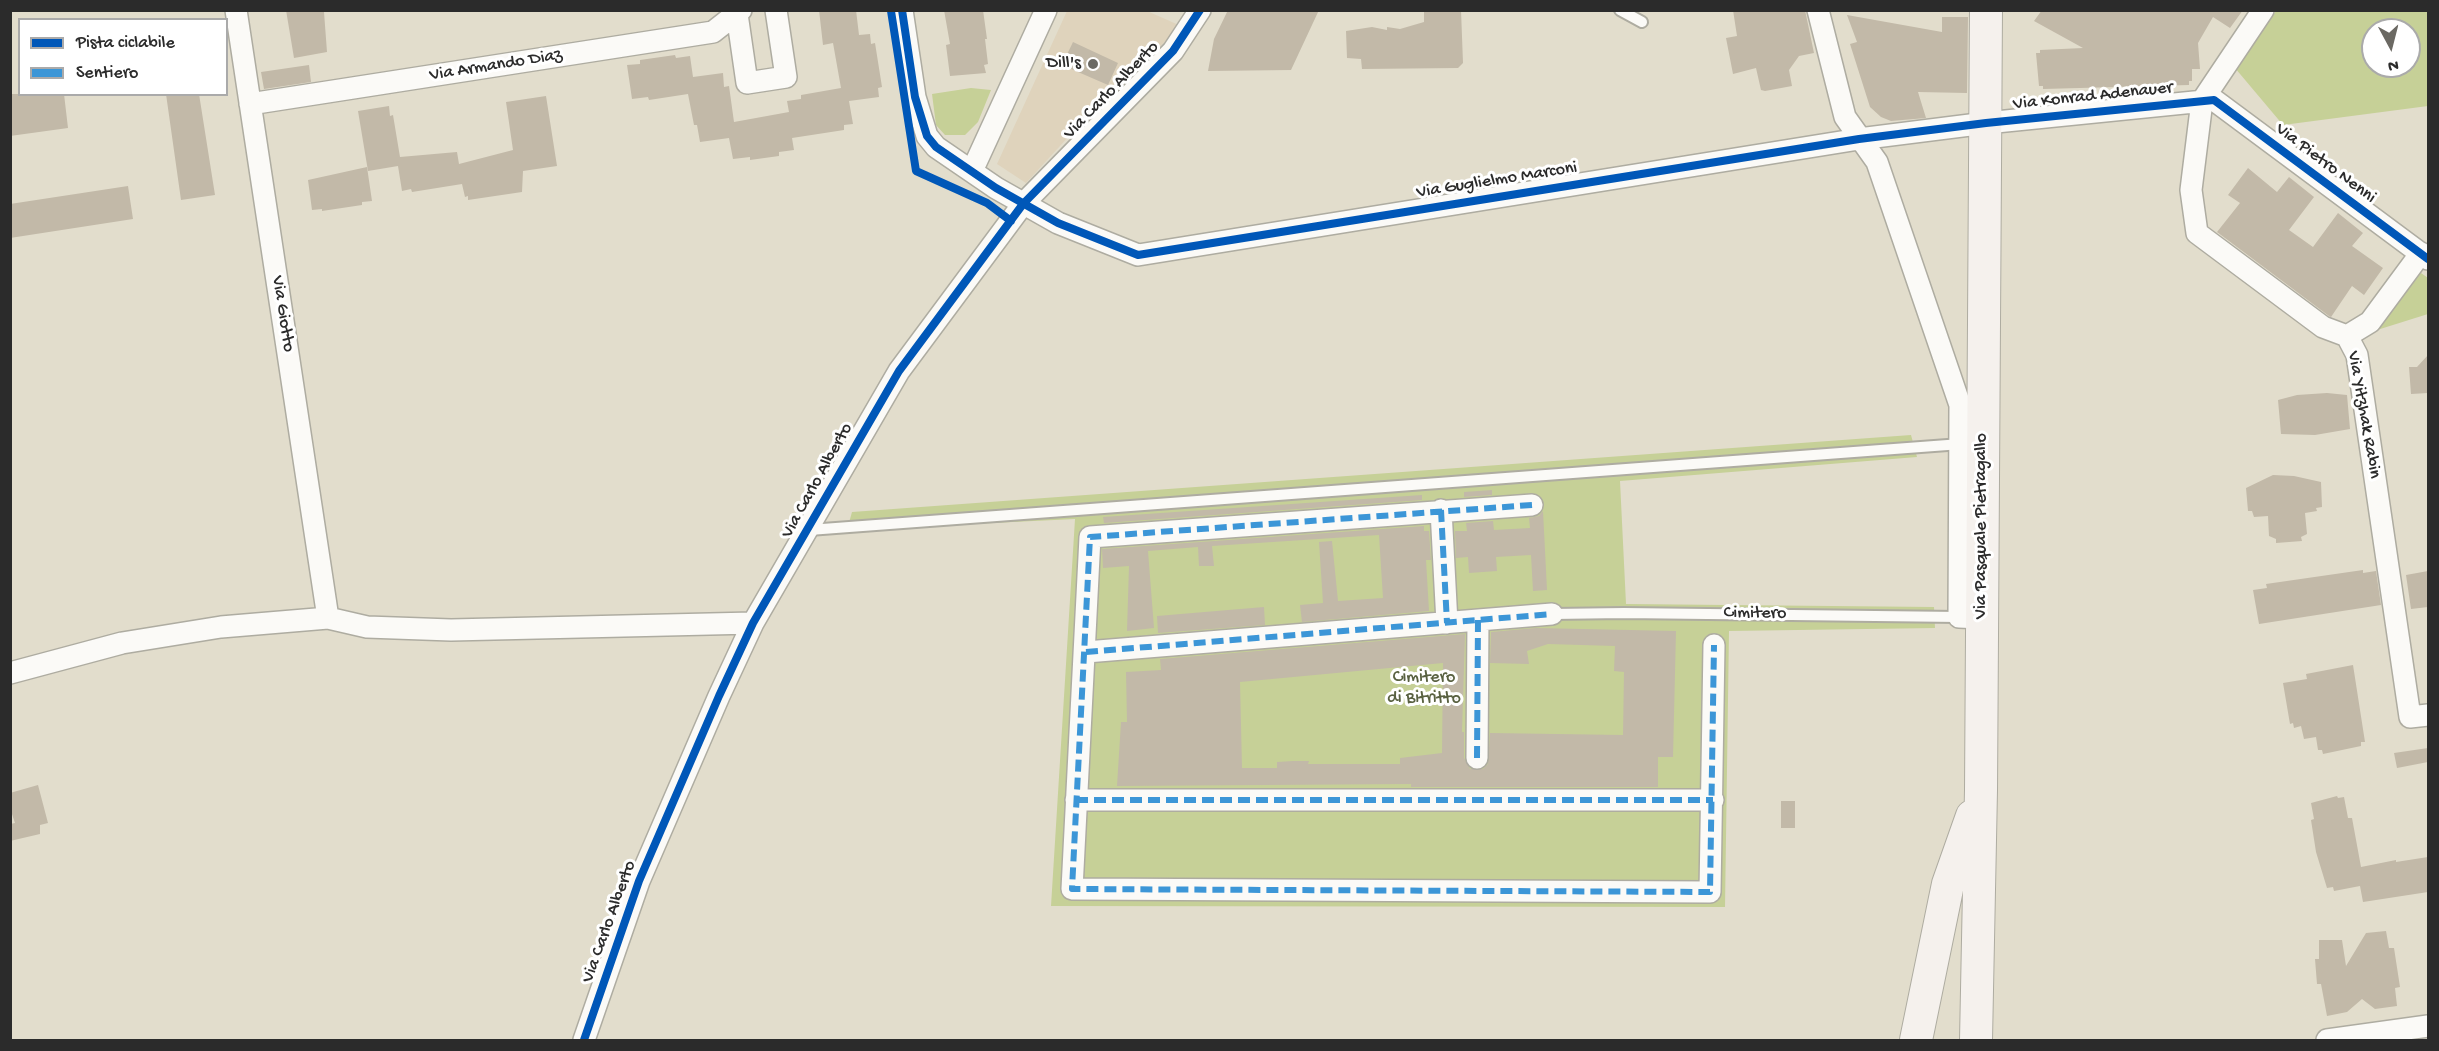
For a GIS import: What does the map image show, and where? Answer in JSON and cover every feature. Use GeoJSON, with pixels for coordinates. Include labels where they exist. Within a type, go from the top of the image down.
{"type":"FeatureCollection","features":[{"type":"Feature","properties":{"kind":"main road","name":"Via Pasquale Pietragallo"},"geometry":{"type":"LineString","coordinates":[[1976,1041],[1981,789],[1970,617],[1972,405],[1986,123],[1986,10]]}},
{"type":"Feature","properties":{"kind":"main road"},"geometry":{"type":"LineString","coordinates":[[1916,1041],[1948,884],[1981,789]]}},
{"type":"Feature","properties":{"kind":"street","name":"Via Giotto"},"geometry":{"type":"LineString","coordinates":[[236,10],[328,618]]}},
{"type":"Feature","properties":{"kind":"street","name":"Via Armando Diaz"},"geometry":{"type":"LineString","coordinates":[[739,12],[747,83],[786,77],[776,10]]}},
{"type":"Feature","properties":{"kind":"street","name":"Via Guglielmo Marconi"},"geometry":{"type":"LineString","coordinates":[[902,10],[915,97],[927,136],[936,147],[1023,204],[1058,223],[1138,255],[1859,139],[1986,123]]}},
{"type":"Feature","properties":{"kind":"street"},"geometry":{"type":"LineString","coordinates":[[972,171],[1046,10]]}},
{"type":"Feature","properties":{"kind":"street","name":"Via Carlo Alberto"},"geometry":{"type":"LineString","coordinates":[[584,1041],[639,881],[753,623],[809,530],[899,370],[1023,204],[1173,51],[1200,10]]}},
{"type":"Feature","properties":{"kind":"street"},"geometry":{"type":"LineString","coordinates":[[1818,10],[1845,117],[1877,162],[1972,405],[1960,444],[1970,617]]}},
{"type":"Feature","properties":{"kind":"street"},"geometry":{"type":"LineString","coordinates":[[2202,101],[2263,10]]}},
{"type":"Feature","properties":{"kind":"street","name":"Via Armando Diaz"},"geometry":{"type":"LineString","coordinates":[[250,104],[712,32],[739,12]]}},
{"type":"Feature","properties":{"kind":"street","name":"Via Pietro Nenni"},"geometry":{"type":"LineString","coordinates":[[2202,101],[2214,100],[2425,256]]}},
{"type":"Feature","properties":{"kind":"street","name":"Via Konrad Adenauer"},"geometry":{"type":"LineString","coordinates":[[1986,123],[2202,101]]}},
{"type":"Feature","properties":{"kind":"street","name":"Via Yitzhak Rabin"},"geometry":{"type":"LineString","coordinates":[[2202,101],[2191,190],[2197,233],[2322,327],[2348,336],[2357,355],[2410,717],[2428,715]]}},
{"type":"Feature","properties":{"kind":"street"},"geometry":{"type":"LineString","coordinates":[[2348,336],[2370,322],[2425,256]]}},
{"type":"Feature","properties":{"kind":"street"},"geometry":{"type":"LineString","coordinates":[[1532,505],[1090,537],[1086,652],[1072,890],[1710,892],[1714,645]]}},
{"type":"Feature","properties":{"kind":"street"},"geometry":{"type":"LineString","coordinates":[[1441,510],[1447,623]]}},
{"type":"Feature","properties":{"kind":"street"},"geometry":{"type":"LineString","coordinates":[[1086,652],[1552,614]]}},
{"type":"Feature","properties":{"kind":"street"},"geometry":{"type":"LineString","coordinates":[[10,673],[122,643],[221,627],[328,618],[367,627],[451,630],[753,623]]}},
{"type":"Feature","properties":{"kind":"street"},"geometry":{"type":"LineString","coordinates":[[1477,758],[1478,620]]}},
{"type":"Feature","properties":{"kind":"street"},"geometry":{"type":"LineString","coordinates":[[1076,800],[1713,800]]}},
{"type":"Feature","properties":{"kind":"street"},"geometry":{"type":"LineString","coordinates":[[2327,1041],[2428,1026]]}},
{"type":"Feature","properties":{"kind":"lane"},"geometry":{"type":"LineString","coordinates":[[1620,10],[1642,22]]}},
{"type":"Feature","properties":{"kind":"lane"},"geometry":{"type":"LineString","coordinates":[[809,530],[1960,444]]}},
{"type":"Feature","properties":{"kind":"lane","name":"Cimitero"},"geometry":{"type":"LineString","coordinates":[[1552,614],[1624,612],[1970,617]]}},
{"type":"Feature","properties":{"kind":"shaded area","name":"Dill's"},"geometry":{"type":"Polygon","coordinates":[[[1067,11],[1147,11],[1181,26],[1082,122],[1026,183],[997,164],[1067,11]]]}},
{"type":"Feature","properties":{"kind":"green space"},"geometry":{"type":"Polygon","coordinates":[[[2276,11],[2428,11],[2428,106],[2283,125],[2235,68],[2276,11]]]}},
{"type":"Feature","properties":{"kind":"green space"},"geometry":{"type":"Polygon","coordinates":[[[971,88],[991,90],[978,122],[965,135],[945,135],[936,125],[932,94],[971,88]]]}},
{"type":"Feature","properties":{"kind":"green space"},"geometry":{"type":"Polygon","coordinates":[[[2421,273],[2428,278],[2428,314],[2377,330],[2421,273]]]}},
{"type":"Feature","properties":{"kind":"green space","name":"Cimitero di Bitritto"},"geometry":{"type":"Polygon","coordinates":[[[1911,435],[1917,457],[1620,481],[1626,604],[1934,607],[1935,628],[1729,631],[1725,907],[1051,906],[1075,519],[847,530],[852,512],[1911,435]]]}},
{"type":"Feature","properties":{"kind":"building"},"geometry":{"type":"Polygon","coordinates":[[[286,10],[324,12],[327,52],[294,58],[286,10]]]}},
{"type":"Feature","properties":{"kind":"building"},"geometry":{"type":"Polygon","coordinates":[[[819,10],[856,10],[859,35],[870,34],[871,44],[875,43],[882,87],[878,88],[879,97],[849,101],[853,124],[844,125],[844,130],[792,138],[794,150],[779,152],[779,156],[750,160],[750,157],[733,159],[729,138],[700,142],[688,94],[649,100],[648,97],[632,99],[627,65],[640,64],[640,60],[675,55],[676,58],[690,56],[693,77],[723,73],[724,87],[729,86],[734,122],[789,112],[787,101],[801,99],[801,95],[841,88],[833,43],[823,45],[819,10]]]}},
{"type":"Feature","properties":{"kind":"building"},"geometry":{"type":"Polygon","coordinates":[[[944,10],[983,10],[987,39],[985,39],[988,64],[984,65],[986,73],[950,76],[946,45],[950,44],[944,10]]]}},
{"type":"Feature","properties":{"kind":"building"},"geometry":{"type":"Polygon","coordinates":[[[1228,10],[1319,10],[1291,70],[1208,71],[1214,39],[1228,10]]]}},
{"type":"Feature","properties":{"kind":"building"},"geometry":{"type":"Polygon","coordinates":[[[1424,10],[1461,10],[1463,63],[1458,68],[1362,69],[1361,59],[1347,58],[1346,31],[1372,27],[1387,30],[1387,27],[1400,29],[1424,22],[1424,10]]]}},
{"type":"Feature","properties":{"kind":"building"},"geometry":{"type":"Polygon","coordinates":[[[1733,10],[1805,10],[1814,53],[1799,56],[1789,70],[1792,86],[1761,90],[1756,68],[1733,74],[1726,38],[1737,36],[1733,10]]]}},
{"type":"Feature","properties":{"kind":"building"},"geometry":{"type":"Polygon","coordinates":[[[2042,10],[2243,10],[2230,28],[2213,17],[2198,43],[2200,69],[2192,69],[2192,81],[2189,81],[2189,85],[2043,89],[2043,86],[2039,86],[2036,53],[2040,53],[2040,50],[2083,48],[2034,21],[2042,10]]]}},
{"type":"Feature","properties":{"kind":"building"},"geometry":{"type":"Polygon","coordinates":[[[1847,15],[1942,32],[1942,17],[1968,17],[1967,93],[1918,92],[1926,118],[1891,121],[1881,117],[1870,107],[1850,44],[1857,42],[1847,15]]]}},
{"type":"Feature","properties":{"kind":"building"},"geometry":{"type":"Polygon","coordinates":[[[1073,42],[1118,63],[1108,85],[1062,65],[1073,42]]]}},
{"type":"Feature","properties":{"kind":"building"},"geometry":{"type":"Polygon","coordinates":[[[309,65],[311,82],[264,89],[261,72],[309,65]]]}},
{"type":"Feature","properties":{"kind":"building"},"geometry":{"type":"Polygon","coordinates":[[[10,94],[64,96],[68,128],[10,136],[10,94]]]}},
{"type":"Feature","properties":{"kind":"building"},"geometry":{"type":"Polygon","coordinates":[[[166,96],[199,96],[215,195],[181,200],[166,96]]]}},
{"type":"Feature","properties":{"kind":"building"},"geometry":{"type":"Polygon","coordinates":[[[546,96],[557,166],[523,171],[522,192],[468,200],[462,184],[412,192],[411,189],[402,191],[398,166],[368,171],[358,111],[389,106],[390,116],[393,115],[400,157],[457,152],[459,164],[513,150],[506,102],[546,96]]]}},
{"type":"Feature","properties":{"kind":"building"},"geometry":{"type":"Polygon","coordinates":[[[367,167],[372,201],[362,202],[362,205],[322,211],[322,209],[312,210],[308,180],[367,167]]]}},
{"type":"Feature","properties":{"kind":"building"},"geometry":{"type":"Polygon","coordinates":[[[2248,168],[2277,192],[2289,177],[2314,197],[2289,230],[2313,247],[2338,213],[2363,233],[2352,246],[2383,268],[2364,295],[2352,286],[2331,317],[2217,232],[2240,203],[2228,195],[2248,168]]]}},
{"type":"Feature","properties":{"kind":"building"},"geometry":{"type":"Polygon","coordinates":[[[128,186],[133,219],[10,238],[10,204],[128,186]]]}},
{"type":"Feature","properties":{"kind":"building"},"geometry":{"type":"Polygon","coordinates":[[[2428,355],[2428,393],[2411,394],[2409,367],[2417,367],[2428,355]]]}},
{"type":"Feature","properties":{"kind":"building"},"geometry":{"type":"Polygon","coordinates":[[[2327,393],[2347,395],[2350,429],[2315,435],[2281,434],[2278,400],[2297,395],[2327,393]]]}},
{"type":"Feature","properties":{"kind":"building"},"geometry":{"type":"Polygon","coordinates":[[[2273,475],[2294,476],[2321,482],[2322,507],[2316,508],[2317,511],[2305,513],[2307,534],[2301,537],[2302,541],[2276,543],[2276,539],[2269,536],[2268,516],[2254,517],[2252,511],[2248,511],[2246,488],[2273,475]]]}},
{"type":"Feature","properties":{"kind":"building"},"geometry":{"type":"Polygon","coordinates":[[[1492,490],[1492,495],[1464,497],[1464,492],[1492,490]]]}},
{"type":"Feature","properties":{"kind":"building"},"geometry":{"type":"Polygon","coordinates":[[[1422,495],[1422,500],[1104,523],[1103,517],[1422,495]]]}},
{"type":"Feature","properties":{"kind":"building"},"geometry":{"type":"Polygon","coordinates":[[[1543,511],[1547,590],[1533,591],[1531,555],[1496,557],[1497,571],[1469,573],[1468,557],[1456,558],[1455,531],[1467,531],[1466,523],[1493,521],[1494,530],[1530,528],[1529,518],[1539,516],[1543,511]]]}},
{"type":"Feature","properties":{"kind":"building"},"geometry":{"type":"Polygon","coordinates":[[[1424,526],[1424,531],[1429,531],[1431,560],[1426,560],[1429,611],[1302,622],[1300,605],[1323,603],[1319,542],[1332,541],[1338,601],[1383,598],[1379,535],[1212,546],[1214,566],[1199,566],[1198,547],[1148,551],[1154,628],[1127,631],[1129,566],[1103,568],[1102,549],[1424,526]]]}},
{"type":"Feature","properties":{"kind":"building"},"geometry":{"type":"Polygon","coordinates":[[[2363,570],[2363,573],[2376,571],[2381,605],[2259,624],[2253,590],[2267,588],[2266,584],[2363,570]]]}},
{"type":"Feature","properties":{"kind":"building"},"geometry":{"type":"Polygon","coordinates":[[[2428,571],[2428,607],[2411,609],[2406,575],[2428,571]]]}},
{"type":"Feature","properties":{"kind":"building"},"geometry":{"type":"Polygon","coordinates":[[[1264,607],[1265,625],[1158,633],[1157,616],[1264,607]]]}},
{"type":"Feature","properties":{"kind":"building"},"geometry":{"type":"Polygon","coordinates":[[[1536,628],[1676,631],[1673,757],[1658,757],[1658,787],[1411,787],[1411,784],[1117,786],[1121,722],[1127,722],[1126,672],[1161,670],[1160,659],[1465,634],[1462,732],[1464,732],[1464,758],[1470,769],[1483,769],[1488,764],[1490,733],[1623,735],[1624,672],[1614,671],[1615,646],[1548,644],[1527,651],[1529,664],[1490,663],[1491,632],[1536,628]],[[1443,663],[1240,682],[1242,768],[1277,768],[1277,762],[1293,761],[1309,761],[1308,764],[1400,764],[1400,758],[1442,753],[1443,663]]]}},
{"type":"Feature","properties":{"kind":"building"},"geometry":{"type":"Polygon","coordinates":[[[2353,665],[2365,742],[2361,742],[2361,746],[2323,754],[2322,750],[2318,750],[2316,737],[2304,739],[2301,726],[2294,728],[2293,723],[2290,724],[2283,683],[2307,679],[2306,674],[2353,665]]]}},
{"type":"Feature","properties":{"kind":"building"},"geometry":{"type":"Polygon","coordinates":[[[2428,748],[2428,762],[2397,768],[2394,753],[2428,748]]]}},
{"type":"Feature","properties":{"kind":"building"},"geometry":{"type":"Polygon","coordinates":[[[38,785],[48,823],[40,825],[40,834],[10,841],[10,824],[15,823],[10,808],[10,793],[38,785]]]}},
{"type":"Feature","properties":{"kind":"building"},"geometry":{"type":"Polygon","coordinates":[[[2337,796],[2338,798],[2344,797],[2348,818],[2352,818],[2361,867],[2428,857],[2428,892],[2363,902],[2360,886],[2334,891],[2333,887],[2327,888],[2316,852],[2311,803],[2337,796]]]}},
{"type":"Feature","properties":{"kind":"building"},"geometry":{"type":"Polygon","coordinates":[[[1781,801],[1795,801],[1795,828],[1781,828],[1781,801]]]}},
{"type":"Feature","properties":{"kind":"building"},"geometry":{"type":"Polygon","coordinates":[[[2386,931],[2389,948],[2394,948],[2400,987],[2395,988],[2397,1006],[2375,1009],[2362,999],[2347,1012],[2327,1016],[2321,984],[2317,984],[2315,959],[2319,959],[2319,940],[2342,940],[2346,966],[2366,933],[2386,931]]]}},
{"type":"Feature","properties":{"kind":"marked path"},"geometry":{"type":"LineString","coordinates":[[1532,505],[1090,537],[1072,889],[1710,892],[1714,645]]}},
{"type":"Feature","properties":{"kind":"marked path"},"geometry":{"type":"LineString","coordinates":[[1441,510],[1447,623]]}},
{"type":"Feature","properties":{"kind":"marked path"},"geometry":{"type":"LineString","coordinates":[[1086,652],[1552,614]]}},
{"type":"Feature","properties":{"kind":"marked path"},"geometry":{"type":"LineString","coordinates":[[1477,758],[1478,620]]}},
{"type":"Feature","properties":{"kind":"marked path"},"geometry":{"type":"LineString","coordinates":[[1076,800],[1713,800]]}},
{"type":"Feature","properties":{"kind":"cycle path"},"geometry":{"type":"LineString","coordinates":[[902,10],[915,97],[927,136],[936,147],[996,188],[1058,223],[1138,255],[1859,139],[1986,123],[2214,100],[2428,259]]}},
{"type":"Feature","properties":{"kind":"cycle path"},"geometry":{"type":"LineString","coordinates":[[584,1040],[639,881],[753,623],[899,371],[1023,204],[1173,51],[1200,10]]}},
{"type":"Feature","properties":{"kind":"cycle path"},"geometry":{"type":"LineString","coordinates":[[891,11],[916,171],[987,203],[1011,221]]}},
{"type":"Feature","properties":{"kind":"place","name":"Dill's"},"geometry":{"type":"Point","coordinates":[1093,64]}}]}
